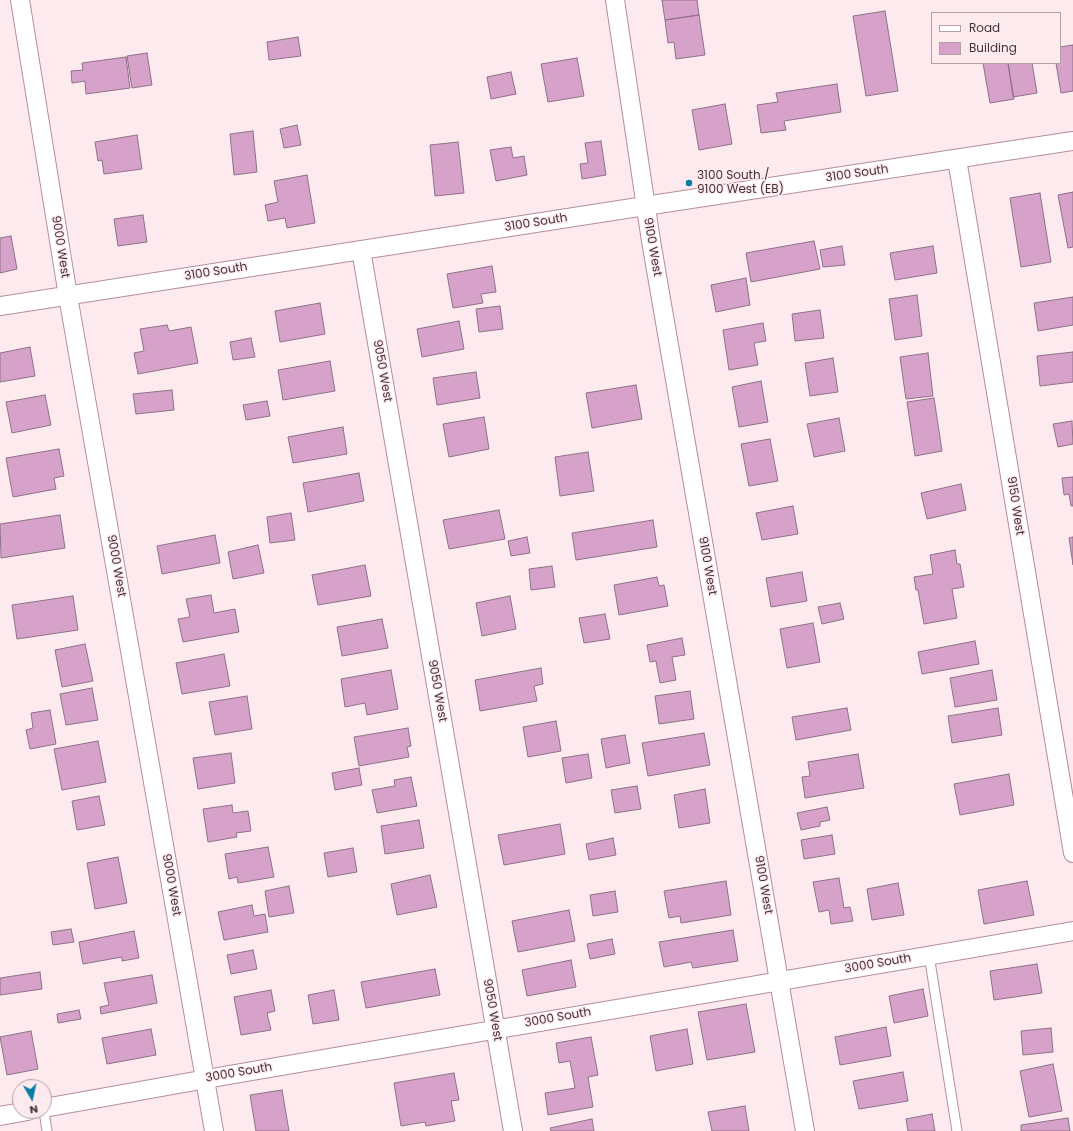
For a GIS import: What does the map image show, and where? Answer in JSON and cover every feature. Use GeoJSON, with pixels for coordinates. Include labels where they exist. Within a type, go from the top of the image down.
{"type":"FeatureCollection","features":[{"type":"Feature","properties":{"kind":"street","name":"9000 West"},"geometry":{"type":"LineString","coordinates":[[20,0],[68,296],[214,1131]]}},
{"type":"Feature","properties":{"kind":"street","name":"9100 West"},"geometry":{"type":"LineString","coordinates":[[614,0],[645,206],[805,1131]]}},
{"type":"Feature","properties":{"kind":"street","name":"3100 South"},"geometry":{"type":"LineString","coordinates":[[0,306],[1073,141]]}},
{"type":"Feature","properties":{"kind":"street","name":"9150 West"},"geometry":{"type":"LineString","coordinates":[[956,160],[1073,853]]}},
{"type":"Feature","properties":{"kind":"street","name":"9050 West"},"geometry":{"type":"LineString","coordinates":[[361,250],[513,1131]]}},
{"type":"Feature","properties":{"kind":"street","name":"3000 South"},"geometry":{"type":"LineString","coordinates":[[52,1108],[205,1079],[1073,931]]}},
{"type":"Feature","properties":{"kind":"street"},"geometry":{"type":"LineString","coordinates":[[0,1116],[12,1114]]}},
{"type":"Feature","properties":{"kind":"lane"},"geometry":{"type":"LineString","coordinates":[[929,955],[957,1131]]}},
{"type":"Feature","properties":{"kind":"lane"},"geometry":{"type":"LineString","coordinates":[[45,1119],[47,1131]]}},
{"type":"Feature","properties":{"kind":"building"},"geometry":{"type":"Polygon","coordinates":[[[662,0],[697,0],[699,15],[665,20],[662,0]]]}},
{"type":"Feature","properties":{"kind":"building"},"geometry":{"type":"Polygon","coordinates":[[[885,11],[898,91],[866,96],[853,16],[885,11]]]}},
{"type":"Feature","properties":{"kind":"building"},"geometry":{"type":"Polygon","coordinates":[[[699,15],[705,55],[676,59],[674,42],[668,43],[665,20],[699,15]]]}},
{"type":"Feature","properties":{"kind":"building"},"geometry":{"type":"Polygon","coordinates":[[[298,37],[301,56],[269,60],[267,42],[298,37]]]}},
{"type":"Feature","properties":{"kind":"building"},"geometry":{"type":"Polygon","coordinates":[[[1073,45],[1073,91],[1061,93],[1056,64],[1061,64],[1061,47],[1073,45]]]}},
{"type":"Feature","properties":{"kind":"building"},"geometry":{"type":"Polygon","coordinates":[[[147,53],[152,85],[132,88],[127,56],[147,53]]]}},
{"type":"Feature","properties":{"kind":"building"},"geometry":{"type":"Polygon","coordinates":[[[126,57],[130,88],[86,94],[85,81],[72,83],[71,71],[83,70],[82,63],[126,57]]]}},
{"type":"Feature","properties":{"kind":"building"},"geometry":{"type":"Polygon","coordinates":[[[577,58],[584,96],[548,102],[541,64],[577,58]]]}},
{"type":"Feature","properties":{"kind":"building"},"geometry":{"type":"Polygon","coordinates":[[[983,64],[1008,64],[1014,99],[990,103],[983,64]]]}},
{"type":"Feature","properties":{"kind":"building"},"geometry":{"type":"Polygon","coordinates":[[[1008,64],[1032,64],[1037,93],[1013,97],[1008,64]]]}},
{"type":"Feature","properties":{"kind":"building"},"geometry":{"type":"Polygon","coordinates":[[[511,72],[516,94],[491,99],[487,77],[511,72]]]}},
{"type":"Feature","properties":{"kind":"building"},"geometry":{"type":"Polygon","coordinates":[[[837,84],[841,112],[784,121],[786,130],[761,133],[757,105],[778,102],[776,93],[837,84]]]}},
{"type":"Feature","properties":{"kind":"building"},"geometry":{"type":"Polygon","coordinates":[[[725,104],[732,144],[699,150],[692,110],[725,104]]]}},
{"type":"Feature","properties":{"kind":"building"},"geometry":{"type":"Polygon","coordinates":[[[297,125],[301,145],[284,148],[280,129],[297,125]]]}},
{"type":"Feature","properties":{"kind":"building"},"geometry":{"type":"Polygon","coordinates":[[[253,131],[257,172],[234,175],[230,134],[253,131]]]}},
{"type":"Feature","properties":{"kind":"building"},"geometry":{"type":"Polygon","coordinates":[[[137,135],[142,169],[104,174],[102,160],[98,161],[95,142],[137,135]]]}},
{"type":"Feature","properties":{"kind":"building"},"geometry":{"type":"Polygon","coordinates":[[[601,141],[606,175],[582,179],[580,164],[588,163],[585,143],[601,141]]]}},
{"type":"Feature","properties":{"kind":"building"},"geometry":{"type":"Polygon","coordinates":[[[458,142],[464,193],[435,196],[430,145],[458,142]]]}},
{"type":"Feature","properties":{"kind":"building"},"geometry":{"type":"Polygon","coordinates":[[[511,147],[513,158],[524,156],[527,175],[496,181],[490,150],[511,147]]]}},
{"type":"Feature","properties":{"kind":"building"},"geometry":{"type":"Polygon","coordinates":[[[307,175],[315,223],[287,228],[285,218],[268,221],[265,205],[278,202],[274,181],[307,175]]]}},
{"type":"Feature","properties":{"kind":"building"},"geometry":{"type":"Polygon","coordinates":[[[1073,192],[1073,247],[1068,248],[1058,195],[1073,192]]]}},
{"type":"Feature","properties":{"kind":"building"},"geometry":{"type":"Polygon","coordinates":[[[1040,193],[1051,262],[1021,267],[1010,198],[1040,193]]]}},
{"type":"Feature","properties":{"kind":"building"},"geometry":{"type":"Polygon","coordinates":[[[143,215],[147,242],[118,246],[114,219],[143,215]]]}},
{"type":"Feature","properties":{"kind":"building"},"geometry":{"type":"Polygon","coordinates":[[[11,236],[17,269],[0,273],[0,238],[11,236]]]}},
{"type":"Feature","properties":{"kind":"building"},"geometry":{"type":"Polygon","coordinates":[[[814,241],[820,269],[751,282],[746,253],[814,241]]]}},
{"type":"Feature","properties":{"kind":"building"},"geometry":{"type":"Polygon","coordinates":[[[842,246],[845,265],[823,267],[820,250],[842,246]]]}},
{"type":"Feature","properties":{"kind":"building"},"geometry":{"type":"Polygon","coordinates":[[[933,246],[937,273],[895,280],[890,253],[933,246]]]}},
{"type":"Feature","properties":{"kind":"building"},"geometry":{"type":"Polygon","coordinates":[[[492,266],[496,292],[481,294],[483,303],[453,308],[447,274],[492,266]]]}},
{"type":"Feature","properties":{"kind":"building"},"geometry":{"type":"Polygon","coordinates":[[[746,278],[750,305],[716,312],[711,285],[746,278]]]}},
{"type":"Feature","properties":{"kind":"building"},"geometry":{"type":"Polygon","coordinates":[[[917,295],[922,336],[895,340],[889,299],[917,295]]]}},
{"type":"Feature","properties":{"kind":"building"},"geometry":{"type":"Polygon","coordinates":[[[1073,297],[1073,325],[1038,331],[1034,303],[1073,297]]]}},
{"type":"Feature","properties":{"kind":"building"},"geometry":{"type":"Polygon","coordinates":[[[320,303],[325,334],[280,342],[275,311],[320,303]]]}},
{"type":"Feature","properties":{"kind":"building"},"geometry":{"type":"Polygon","coordinates":[[[500,306],[503,329],[479,332],[476,309],[500,306]]]}},
{"type":"Feature","properties":{"kind":"building"},"geometry":{"type":"Polygon","coordinates":[[[820,310],[824,338],[795,341],[792,314],[820,310]]]}},
{"type":"Feature","properties":{"kind":"building"},"geometry":{"type":"Polygon","coordinates":[[[459,321],[464,349],[422,357],[417,329],[459,321]]]}},
{"type":"Feature","properties":{"kind":"building"},"geometry":{"type":"Polygon","coordinates":[[[763,323],[766,341],[754,343],[758,365],[729,370],[723,330],[763,323]]]}},
{"type":"Feature","properties":{"kind":"building"},"geometry":{"type":"Polygon","coordinates":[[[167,325],[169,331],[191,327],[198,363],[138,374],[134,353],[144,351],[140,329],[167,325]]]}},
{"type":"Feature","properties":{"kind":"building"},"geometry":{"type":"Polygon","coordinates":[[[251,338],[255,357],[233,360],[230,342],[251,338]]]}},
{"type":"Feature","properties":{"kind":"building"},"geometry":{"type":"Polygon","coordinates":[[[30,347],[35,376],[0,382],[0,353],[30,347]]]}},
{"type":"Feature","properties":{"kind":"building"},"geometry":{"type":"Polygon","coordinates":[[[1073,352],[1073,382],[1040,386],[1037,356],[1073,352]]]}},
{"type":"Feature","properties":{"kind":"building"},"geometry":{"type":"Polygon","coordinates":[[[928,353],[933,396],[906,399],[900,357],[928,353]]]}},
{"type":"Feature","properties":{"kind":"building"},"geometry":{"type":"Polygon","coordinates":[[[833,358],[838,392],[810,396],[805,363],[833,358]]]}},
{"type":"Feature","properties":{"kind":"building"},"geometry":{"type":"Polygon","coordinates":[[[330,361],[335,391],[283,400],[278,370],[330,361]]]}},
{"type":"Feature","properties":{"kind":"building"},"geometry":{"type":"Polygon","coordinates":[[[476,372],[480,398],[437,405],[433,378],[476,372]]]}},
{"type":"Feature","properties":{"kind":"building"},"geometry":{"type":"Polygon","coordinates":[[[761,381],[768,422],[739,427],[732,387],[761,381]]]}},
{"type":"Feature","properties":{"kind":"building"},"geometry":{"type":"Polygon","coordinates":[[[636,385],[642,419],[592,428],[586,393],[636,385]]]}},
{"type":"Feature","properties":{"kind":"building"},"geometry":{"type":"Polygon","coordinates":[[[172,390],[174,410],[136,414],[133,394],[172,390]]]}},
{"type":"Feature","properties":{"kind":"building"},"geometry":{"type":"Polygon","coordinates":[[[45,395],[51,425],[12,433],[6,402],[45,395]]]}},
{"type":"Feature","properties":{"kind":"building"},"geometry":{"type":"Polygon","coordinates":[[[934,398],[942,451],[915,456],[907,402],[934,398]]]}},
{"type":"Feature","properties":{"kind":"building"},"geometry":{"type":"Polygon","coordinates":[[[267,401],[270,416],[246,420],[243,405],[267,401]]]}},
{"type":"Feature","properties":{"kind":"building"},"geometry":{"type":"Polygon","coordinates":[[[484,417],[489,449],[449,457],[443,424],[484,417]]]}},
{"type":"Feature","properties":{"kind":"building"},"geometry":{"type":"Polygon","coordinates":[[[839,418],[845,451],[814,457],[807,424],[839,418]]]}},
{"type":"Feature","properties":{"kind":"building"},"geometry":{"type":"Polygon","coordinates":[[[1072,421],[1073,444],[1058,447],[1053,424],[1072,421]]]}},
{"type":"Feature","properties":{"kind":"building"},"geometry":{"type":"Polygon","coordinates":[[[343,427],[347,454],[293,463],[288,437],[343,427]]]}},
{"type":"Feature","properties":{"kind":"building"},"geometry":{"type":"Polygon","coordinates":[[[770,439],[778,481],[749,486],[741,444],[770,439]]]}},
{"type":"Feature","properties":{"kind":"building"},"geometry":{"type":"Polygon","coordinates":[[[59,449],[64,476],[54,478],[56,489],[13,497],[6,458],[59,449]]]}},
{"type":"Feature","properties":{"kind":"building"},"geometry":{"type":"Polygon","coordinates":[[[588,452],[594,491],[560,496],[555,457],[588,452]]]}},
{"type":"Feature","properties":{"kind":"building"},"geometry":{"type":"Polygon","coordinates":[[[359,473],[364,501],[308,512],[303,483],[359,473]]]}},
{"type":"Feature","properties":{"kind":"building"},"geometry":{"type":"Polygon","coordinates":[[[1073,477],[1073,506],[1071,506],[1069,494],[1064,495],[1062,478],[1073,477]]]}},
{"type":"Feature","properties":{"kind":"building"},"geometry":{"type":"Polygon","coordinates":[[[961,484],[966,510],[927,519],[921,493],[961,484]]]}},
{"type":"Feature","properties":{"kind":"building"},"geometry":{"type":"Polygon","coordinates":[[[793,506],[798,534],[762,540],[756,513],[793,506]]]}},
{"type":"Feature","properties":{"kind":"building"},"geometry":{"type":"Polygon","coordinates":[[[499,510],[505,539],[449,549],[443,520],[499,510]]]}},
{"type":"Feature","properties":{"kind":"building"},"geometry":{"type":"Polygon","coordinates":[[[291,513],[295,540],[270,543],[267,517],[291,513]]]}},
{"type":"Feature","properties":{"kind":"building"},"geometry":{"type":"Polygon","coordinates":[[[60,515],[65,548],[1,558],[0,524],[60,515]]]}},
{"type":"Feature","properties":{"kind":"building"},"geometry":{"type":"Polygon","coordinates":[[[653,520],[657,547],[576,560],[572,533],[653,520]]]}},
{"type":"Feature","properties":{"kind":"building"},"geometry":{"type":"Polygon","coordinates":[[[215,535],[220,563],[162,574],[157,546],[215,535]]]}},
{"type":"Feature","properties":{"kind":"building"},"geometry":{"type":"Polygon","coordinates":[[[527,537],[530,553],[511,556],[508,541],[527,537]]]}},
{"type":"Feature","properties":{"kind":"building"},"geometry":{"type":"Polygon","coordinates":[[[1073,537],[1073,565],[1069,538],[1073,537]]]}},
{"type":"Feature","properties":{"kind":"building"},"geometry":{"type":"Polygon","coordinates":[[[258,545],[264,573],[233,579],[228,552],[258,545]]]}},
{"type":"Feature","properties":{"kind":"building"},"geometry":{"type":"Polygon","coordinates":[[[955,550],[957,564],[960,564],[964,587],[952,589],[957,618],[924,624],[918,590],[916,590],[914,577],[933,574],[930,555],[955,550]]]}},
{"type":"Feature","properties":{"kind":"building"},"geometry":{"type":"Polygon","coordinates":[[[365,565],[371,596],[318,605],[312,575],[365,565]]]}},
{"type":"Feature","properties":{"kind":"building"},"geometry":{"type":"Polygon","coordinates":[[[552,566],[555,587],[531,590],[529,569],[552,566]]]}},
{"type":"Feature","properties":{"kind":"building"},"geometry":{"type":"Polygon","coordinates":[[[802,572],[807,601],[771,607],[766,578],[802,572]]]}},
{"type":"Feature","properties":{"kind":"building"},"geometry":{"type":"Polygon","coordinates":[[[657,577],[659,586],[664,585],[668,606],[619,615],[614,585],[657,577]]]}},
{"type":"Feature","properties":{"kind":"building"},"geometry":{"type":"Polygon","coordinates":[[[211,595],[214,613],[235,609],[239,632],[183,642],[178,619],[190,617],[186,599],[211,595]]]}},
{"type":"Feature","properties":{"kind":"building"},"geometry":{"type":"Polygon","coordinates":[[[73,596],[78,630],[17,639],[12,605],[73,596]]]}},
{"type":"Feature","properties":{"kind":"building"},"geometry":{"type":"Polygon","coordinates":[[[510,596],[516,629],[482,636],[476,603],[510,596]]]}},
{"type":"Feature","properties":{"kind":"building"},"geometry":{"type":"Polygon","coordinates":[[[840,603],[844,619],[822,624],[818,607],[840,603]]]}},
{"type":"Feature","properties":{"kind":"building"},"geometry":{"type":"Polygon","coordinates":[[[605,614],[610,639],[584,643],[579,618],[605,614]]]}},
{"type":"Feature","properties":{"kind":"building"},"geometry":{"type":"Polygon","coordinates":[[[382,619],[388,648],[342,656],[337,627],[382,619]]]}},
{"type":"Feature","properties":{"kind":"building"},"geometry":{"type":"Polygon","coordinates":[[[813,623],[820,662],[787,668],[780,629],[813,623]]]}},
{"type":"Feature","properties":{"kind":"building"},"geometry":{"type":"Polygon","coordinates":[[[682,638],[685,655],[672,657],[676,680],[660,683],[656,661],[650,662],[647,645],[682,638]]]}},
{"type":"Feature","properties":{"kind":"building"},"geometry":{"type":"Polygon","coordinates":[[[975,641],[979,664],[922,674],[918,652],[975,641]]]}},
{"type":"Feature","properties":{"kind":"building"},"geometry":{"type":"Polygon","coordinates":[[[85,644],[93,681],[62,687],[55,650],[85,644]]]}},
{"type":"Feature","properties":{"kind":"building"},"geometry":{"type":"Polygon","coordinates":[[[224,654],[230,686],[182,694],[176,663],[224,654]]]}},
{"type":"Feature","properties":{"kind":"building"},"geometry":{"type":"Polygon","coordinates":[[[541,668],[543,684],[534,686],[537,701],[480,711],[475,680],[541,668]]]}},
{"type":"Feature","properties":{"kind":"building"},"geometry":{"type":"Polygon","coordinates":[[[391,670],[398,709],[367,715],[365,703],[345,707],[341,679],[391,670]]]}},
{"type":"Feature","properties":{"kind":"building"},"geometry":{"type":"Polygon","coordinates":[[[992,670],[997,700],[955,707],[950,678],[992,670]]]}},
{"type":"Feature","properties":{"kind":"building"},"geometry":{"type":"Polygon","coordinates":[[[92,688],[98,720],[66,725],[60,694],[92,688]]]}},
{"type":"Feature","properties":{"kind":"building"},"geometry":{"type":"Polygon","coordinates":[[[690,691],[694,719],[659,724],[655,696],[690,691]]]}},
{"type":"Feature","properties":{"kind":"building"},"geometry":{"type":"Polygon","coordinates":[[[247,696],[252,729],[215,735],[209,702],[247,696]]]}},
{"type":"Feature","properties":{"kind":"building"},"geometry":{"type":"Polygon","coordinates":[[[847,708],[851,730],[796,740],[792,717],[847,708]]]}},
{"type":"Feature","properties":{"kind":"building"},"geometry":{"type":"Polygon","coordinates":[[[998,708],[1002,735],[952,743],[948,716],[998,708]]]}},
{"type":"Feature","properties":{"kind":"building"},"geometry":{"type":"Polygon","coordinates":[[[50,710],[56,744],[30,749],[26,730],[33,728],[31,713],[50,710]]]}},
{"type":"Feature","properties":{"kind":"building"},"geometry":{"type":"Polygon","coordinates":[[[556,721],[561,751],[528,757],[523,727],[556,721]]]}},
{"type":"Feature","properties":{"kind":"building"},"geometry":{"type":"Polygon","coordinates":[[[408,728],[411,746],[407,747],[409,757],[359,766],[354,737],[408,728]]]}},
{"type":"Feature","properties":{"kind":"building"},"geometry":{"type":"Polygon","coordinates":[[[704,733],[710,765],[648,776],[642,743],[704,733]]]}},
{"type":"Feature","properties":{"kind":"building"},"geometry":{"type":"Polygon","coordinates":[[[625,735],[630,763],[606,768],[601,739],[625,735]]]}},
{"type":"Feature","properties":{"kind":"building"},"geometry":{"type":"Polygon","coordinates":[[[98,741],[106,782],[62,790],[54,749],[98,741]]]}},
{"type":"Feature","properties":{"kind":"building"},"geometry":{"type":"Polygon","coordinates":[[[231,753],[235,783],[198,789],[193,758],[231,753]]]}},
{"type":"Feature","properties":{"kind":"building"},"geometry":{"type":"Polygon","coordinates":[[[588,754],[592,778],[566,783],[562,758],[588,754]]]}},
{"type":"Feature","properties":{"kind":"building"},"geometry":{"type":"Polygon","coordinates":[[[858,754],[864,788],[805,798],[802,777],[810,776],[808,762],[858,754]]]}},
{"type":"Feature","properties":{"kind":"building"},"geometry":{"type":"Polygon","coordinates":[[[359,768],[362,785],[335,790],[332,773],[359,768]]]}},
{"type":"Feature","properties":{"kind":"building"},"geometry":{"type":"Polygon","coordinates":[[[1009,774],[1014,805],[960,815],[954,784],[1009,774]]]}},
{"type":"Feature","properties":{"kind":"building"},"geometry":{"type":"Polygon","coordinates":[[[411,777],[417,806],[377,813],[372,790],[395,786],[394,780],[411,777]]]}},
{"type":"Feature","properties":{"kind":"building"},"geometry":{"type":"Polygon","coordinates":[[[637,786],[641,809],[615,813],[611,790],[637,786]]]}},
{"type":"Feature","properties":{"kind":"building"},"geometry":{"type":"Polygon","coordinates":[[[705,789],[710,823],[679,828],[674,795],[705,789]]]}},
{"type":"Feature","properties":{"kind":"building"},"geometry":{"type":"Polygon","coordinates":[[[99,796],[105,825],[77,830],[72,801],[99,796]]]}},
{"type":"Feature","properties":{"kind":"building"},"geometry":{"type":"Polygon","coordinates":[[[232,805],[233,813],[248,811],[251,831],[236,833],[237,837],[208,842],[203,809],[232,805]]]}},
{"type":"Feature","properties":{"kind":"building"},"geometry":{"type":"Polygon","coordinates":[[[827,807],[830,820],[820,822],[820,826],[801,830],[797,813],[827,807]]]}},
{"type":"Feature","properties":{"kind":"building"},"geometry":{"type":"Polygon","coordinates":[[[419,820],[424,848],[385,854],[381,826],[419,820]]]}},
{"type":"Feature","properties":{"kind":"building"},"geometry":{"type":"Polygon","coordinates":[[[560,824],[565,854],[504,865],[498,835],[560,824]]]}},
{"type":"Feature","properties":{"kind":"building"},"geometry":{"type":"Polygon","coordinates":[[[832,835],[835,854],[804,859],[801,840],[832,835]]]}},
{"type":"Feature","properties":{"kind":"building"},"geometry":{"type":"Polygon","coordinates":[[[613,838],[616,855],[589,860],[586,844],[613,838]]]}},
{"type":"Feature","properties":{"kind":"building"},"geometry":{"type":"Polygon","coordinates":[[[268,847],[274,877],[238,883],[237,877],[229,879],[225,854],[268,847]]]}},
{"type":"Feature","properties":{"kind":"building"},"geometry":{"type":"Polygon","coordinates":[[[353,848],[357,872],[328,877],[324,853],[353,848]]]}},
{"type":"Feature","properties":{"kind":"building"},"geometry":{"type":"Polygon","coordinates":[[[118,857],[127,903],[95,909],[87,863],[118,857]]]}},
{"type":"Feature","properties":{"kind":"building"},"geometry":{"type":"Polygon","coordinates":[[[430,875],[437,907],[397,915],[391,884],[430,875]]]}},
{"type":"Feature","properties":{"kind":"building"},"geometry":{"type":"Polygon","coordinates":[[[839,878],[844,908],[850,907],[853,921],[831,924],[829,910],[819,912],[813,882],[839,878]]]}},
{"type":"Feature","properties":{"kind":"building"},"geometry":{"type":"Polygon","coordinates":[[[726,881],[731,915],[681,923],[680,916],[669,918],[664,891],[726,881]]]}},
{"type":"Feature","properties":{"kind":"building"},"geometry":{"type":"Polygon","coordinates":[[[1027,881],[1034,915],[984,924],[978,890],[1027,881]]]}},
{"type":"Feature","properties":{"kind":"building"},"geometry":{"type":"Polygon","coordinates":[[[898,883],[904,915],[872,920],[867,889],[898,883]]]}},
{"type":"Feature","properties":{"kind":"building"},"geometry":{"type":"Polygon","coordinates":[[[289,886],[294,913],[269,917],[265,891],[289,886]]]}},
{"type":"Feature","properties":{"kind":"building"},"geometry":{"type":"Polygon","coordinates":[[[615,891],[618,912],[593,916],[590,895],[615,891]]]}},
{"type":"Feature","properties":{"kind":"building"},"geometry":{"type":"Polygon","coordinates":[[[252,905],[254,916],[265,914],[268,932],[224,940],[218,912],[252,905]]]}},
{"type":"Feature","properties":{"kind":"building"},"geometry":{"type":"Polygon","coordinates":[[[569,910],[575,941],[518,952],[512,921],[569,910]]]}},
{"type":"Feature","properties":{"kind":"building"},"geometry":{"type":"Polygon","coordinates":[[[71,929],[74,942],[53,945],[51,932],[71,929]]]}},
{"type":"Feature","properties":{"kind":"building"},"geometry":{"type":"Polygon","coordinates":[[[733,930],[738,961],[693,968],[691,962],[664,967],[659,942],[733,930]]]}},
{"type":"Feature","properties":{"kind":"building"},"geometry":{"type":"Polygon","coordinates":[[[134,931],[139,958],[122,961],[122,957],[83,964],[79,942],[134,931]]]}},
{"type":"Feature","properties":{"kind":"building"},"geometry":{"type":"Polygon","coordinates":[[[612,939],[615,954],[590,959],[587,944],[612,939]]]}},
{"type":"Feature","properties":{"kind":"building"},"geometry":{"type":"Polygon","coordinates":[[[253,950],[257,969],[231,974],[227,955],[253,950]]]}},
{"type":"Feature","properties":{"kind":"building"},"geometry":{"type":"Polygon","coordinates":[[[571,960],[576,987],[527,996],[522,970],[571,960]]]}},
{"type":"Feature","properties":{"kind":"building"},"geometry":{"type":"Polygon","coordinates":[[[1037,964],[1042,993],[994,1000],[990,971],[1037,964]]]}},
{"type":"Feature","properties":{"kind":"building"},"geometry":{"type":"Polygon","coordinates":[[[435,969],[440,995],[366,1008],[361,982],[435,969]]]}},
{"type":"Feature","properties":{"kind":"building"},"geometry":{"type":"Polygon","coordinates":[[[40,972],[42,989],[0,995],[0,978],[40,972]]]}},
{"type":"Feature","properties":{"kind":"building"},"geometry":{"type":"Polygon","coordinates":[[[152,975],[157,1003],[101,1014],[100,1007],[109,1005],[104,983],[152,975]]]}},
{"type":"Feature","properties":{"kind":"building"},"geometry":{"type":"Polygon","coordinates":[[[923,989],[928,1016],[894,1023],[889,996],[923,989]]]}},
{"type":"Feature","properties":{"kind":"building"},"geometry":{"type":"Polygon","coordinates":[[[271,990],[275,1011],[267,1013],[271,1030],[241,1035],[234,997],[271,990]]]}},
{"type":"Feature","properties":{"kind":"building"},"geometry":{"type":"Polygon","coordinates":[[[334,990],[339,1020],[313,1024],[308,995],[334,990]]]}},
{"type":"Feature","properties":{"kind":"building"},"geometry":{"type":"Polygon","coordinates":[[[746,1004],[755,1052],[707,1060],[698,1012],[746,1004]]]}},
{"type":"Feature","properties":{"kind":"building"},"geometry":{"type":"Polygon","coordinates":[[[79,1010],[81,1019],[58,1023],[57,1014],[79,1010]]]}},
{"type":"Feature","properties":{"kind":"building"},"geometry":{"type":"Polygon","coordinates":[[[886,1027],[891,1056],[840,1065],[835,1037],[886,1027]]]}},
{"type":"Feature","properties":{"kind":"building"},"geometry":{"type":"Polygon","coordinates":[[[1051,1028],[1053,1052],[1023,1055],[1021,1031],[1051,1028]]]}},
{"type":"Feature","properties":{"kind":"building"},"geometry":{"type":"Polygon","coordinates":[[[151,1029],[156,1055],[107,1064],[102,1038],[151,1029]]]}},
{"type":"Feature","properties":{"kind":"building"},"geometry":{"type":"Polygon","coordinates":[[[687,1029],[693,1064],[656,1071],[650,1036],[687,1029]]]}},
{"type":"Feature","properties":{"kind":"building"},"geometry":{"type":"Polygon","coordinates":[[[31,1031],[38,1069],[7,1075],[0,1037],[31,1031]]]}},
{"type":"Feature","properties":{"kind":"building"},"geometry":{"type":"Polygon","coordinates":[[[591,1037],[598,1075],[588,1077],[593,1107],[548,1115],[545,1093],[575,1088],[570,1061],[559,1063],[556,1043],[591,1037]]]}},
{"type":"Feature","properties":{"kind":"building"},"geometry":{"type":"Polygon","coordinates":[[[1053,1064],[1062,1111],[1029,1117],[1020,1071],[1053,1064]]]}},
{"type":"Feature","properties":{"kind":"building"},"geometry":{"type":"Polygon","coordinates":[[[903,1072],[908,1101],[859,1109],[853,1081],[903,1072]]]}},
{"type":"Feature","properties":{"kind":"building"},"geometry":{"type":"Polygon","coordinates":[[[454,1073],[459,1100],[451,1101],[455,1121],[426,1126],[425,1122],[401,1126],[394,1083],[454,1073]]]}},
{"type":"Feature","properties":{"kind":"building"},"geometry":{"type":"Polygon","coordinates":[[[282,1090],[289,1131],[256,1131],[250,1095],[282,1090]]]}},
{"type":"Feature","properties":{"kind":"building"},"geometry":{"type":"Polygon","coordinates":[[[745,1106],[749,1131],[712,1131],[708,1112],[745,1106]]]}},
{"type":"Feature","properties":{"kind":"building"},"geometry":{"type":"Polygon","coordinates":[[[932,1114],[935,1131],[908,1131],[906,1119],[932,1114]]]}},
{"type":"Feature","properties":{"kind":"building"},"geometry":{"type":"Polygon","coordinates":[[[1068,1118],[1070,1131],[1021,1131],[1021,1125],[1068,1118]]]}},
{"type":"Feature","properties":{"kind":"building"},"geometry":{"type":"Polygon","coordinates":[[[592,1119],[594,1131],[551,1131],[550,1128],[592,1119]]]}},
{"type":"Feature","properties":{"kind":"place","name":"3100 South / 9100 West (EB)"},"geometry":{"type":"Point","coordinates":[689,183]}}]}
